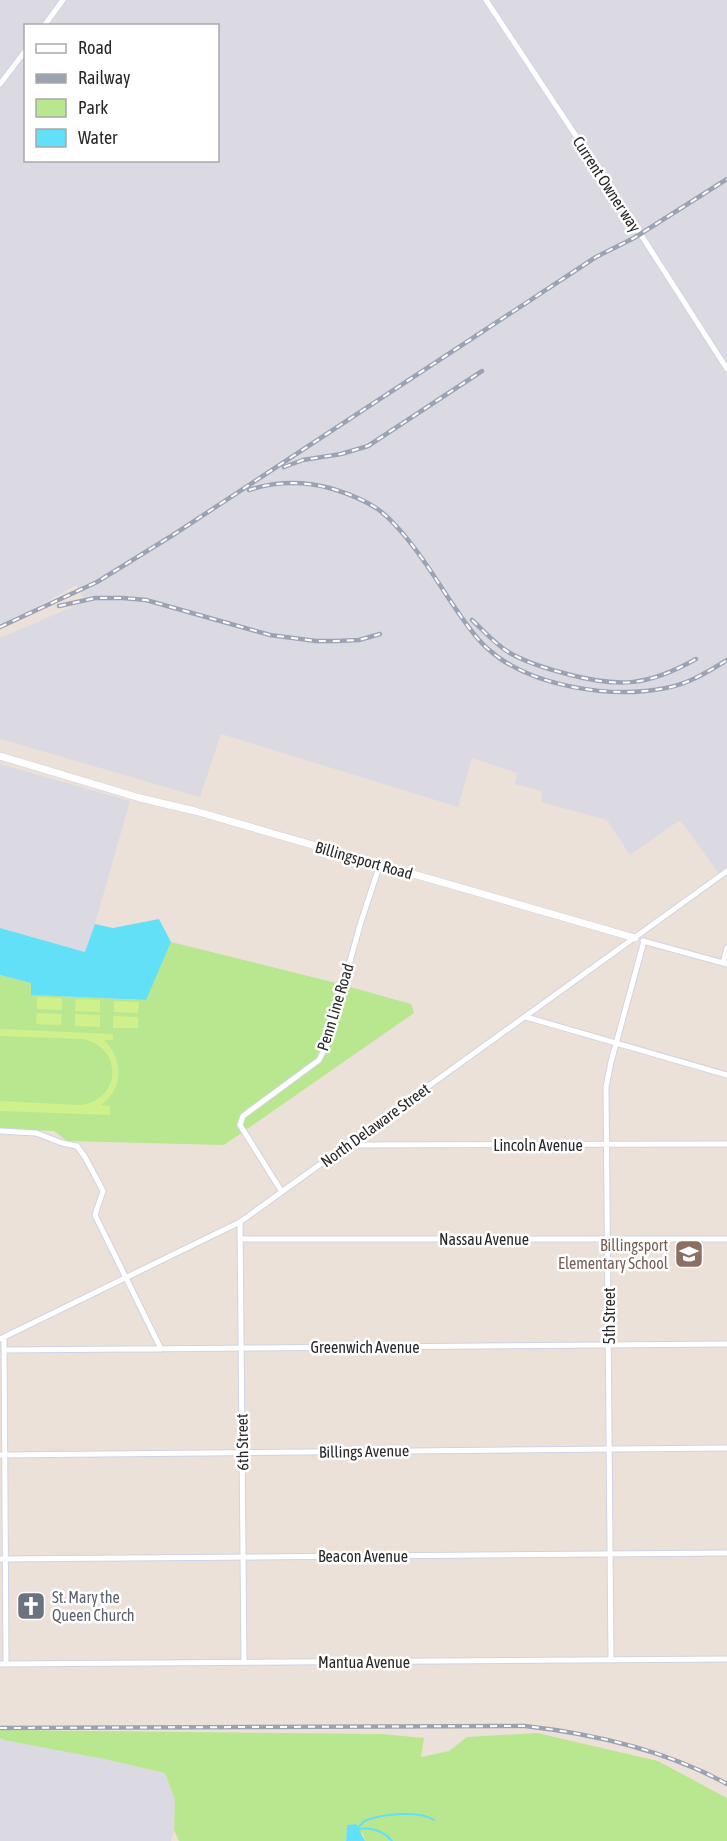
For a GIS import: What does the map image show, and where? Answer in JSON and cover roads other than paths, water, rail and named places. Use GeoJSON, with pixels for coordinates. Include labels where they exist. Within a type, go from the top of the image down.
{"type":"FeatureCollection","features":[{"type":"Feature","properties":{"kind":"street"},"geometry":{"type":"LineString","coordinates":[[45,24],[63,0]]}},
{"type":"Feature","properties":{"kind":"street","name":"Current Owner way"},"geometry":{"type":"LineString","coordinates":[[486,0],[727,369]]}},
{"type":"Feature","properties":{"kind":"street"},"geometry":{"type":"LineString","coordinates":[[0,84],[24,53]]}},
{"type":"Feature","properties":{"kind":"street","name":"Billingsport Road"},"geometry":{"type":"LineString","coordinates":[[0,756],[140,798],[195,810],[725,964]]}},
{"type":"Feature","properties":{"kind":"street","name":"Penn Line Road"},"geometry":{"type":"LineString","coordinates":[[282,1192],[240,1125],[243,1116],[319,1060],[328,1042],[360,924],[380,864]]}},
{"type":"Feature","properties":{"kind":"street","name":"North Delaware Street"},"geometry":{"type":"LineString","coordinates":[[2,1338],[240,1222],[727,871]]}},
{"type":"Feature","properties":{"kind":"street","name":"5th Street"},"geometry":{"type":"LineString","coordinates":[[611,1660],[606,1087],[644,941]]}},
{"type":"Feature","properties":{"kind":"street"},"geometry":{"type":"LineString","coordinates":[[725,964],[727,948]]}},
{"type":"Feature","properties":{"kind":"street"},"geometry":{"type":"LineString","coordinates":[[526,1017],[727,1075]]}},
{"type":"Feature","properties":{"kind":"street"},"geometry":{"type":"LineString","coordinates":[[0,1131],[36,1133],[77,1146],[104,1191],[95,1215],[161,1348]]}},
{"type":"Feature","properties":{"kind":"street","name":"Lincoln Avenue"},"geometry":{"type":"LineString","coordinates":[[348,1145],[727,1143]]}},
{"type":"Feature","properties":{"kind":"street","name":"6th Street"},"geometry":{"type":"LineString","coordinates":[[240,1222],[244,1663]]}},
{"type":"Feature","properties":{"kind":"street","name":"Nassau Avenue"},"geometry":{"type":"LineString","coordinates":[[240,1239],[727,1239]]}},
{"type":"Feature","properties":{"kind":"street"},"geometry":{"type":"LineString","coordinates":[[2,1338],[4,1350],[3,1664]]}},
{"type":"Feature","properties":{"kind":"street","name":"Greenwich Avenue"},"geometry":{"type":"LineString","coordinates":[[4,1350],[727,1344]]}},
{"type":"Feature","properties":{"kind":"street","name":"Billings Avenue"},"geometry":{"type":"LineString","coordinates":[[2,1455],[727,1448]]}},
{"type":"Feature","properties":{"kind":"street","name":"Beacon Avenue"},"geometry":{"type":"LineString","coordinates":[[3,1559],[727,1553]]}},
{"type":"Feature","properties":{"kind":"street","name":"Mantua Avenue"},"geometry":{"type":"LineString","coordinates":[[3,1664],[727,1659]]}},
{"type":"Feature","properties":{"kind":"water"},"geometry":{"type":"Polygon","coordinates":[[[159,919],[171,942],[146,1000],[31,995],[31,983],[0,975],[0,928],[85,952],[95,924],[113,928],[159,919]]]}},
{"type":"Feature","properties":{"kind":"water"},"geometry":{"type":"Polygon","coordinates":[[[356,1824],[365,1841],[346,1841],[347,1825],[356,1824]]]}},
{"type":"Feature","properties":{"kind":"waterway"},"geometry":{"type":"LineString","coordinates":[[356,1829],[367,1820],[382,1816],[411,1814],[434,1820]]}},
{"type":"Feature","properties":{"kind":"waterway"},"geometry":{"type":"LineString","coordinates":[[359,1829],[377,1830],[392,1841]]}},
{"type":"Feature","properties":{"kind":"railway"},"geometry":{"type":"LineString","coordinates":[[0,627],[97,582],[173,535],[596,257],[634,238],[727,179]]}},
{"type":"Feature","properties":{"kind":"railway"},"geometry":{"type":"LineString","coordinates":[[284,467],[303,460],[341,454],[368,446],[482,371]]}},
{"type":"Feature","properties":{"kind":"railway"},"geometry":{"type":"LineString","coordinates":[[249,490],[291,483],[312,485],[345,493],[374,506],[389,518],[408,540],[467,625],[483,644],[505,662],[526,673],[572,687],[597,691],[645,691],[690,681],[727,660]]}},
{"type":"Feature","properties":{"kind":"railway"},"geometry":{"type":"LineString","coordinates":[[59,606],[95,598],[146,600],[270,635],[316,641],[337,641],[359,640],[380,634]]}},
{"type":"Feature","properties":{"kind":"railway"},"geometry":{"type":"LineString","coordinates":[[472,620],[500,646],[517,657],[545,668],[602,681],[618,683],[648,679],[663,675],[696,659]]}},
{"type":"Feature","properties":{"kind":"railway"},"geometry":{"type":"LineString","coordinates":[[0,1728],[525,1726],[629,1745],[679,1762],[727,1784]]}},
{"type":"Feature","properties":{"kind":"place","name":"Billingsport Elementary School"},"geometry":{"type":"Point","coordinates":[689,1254]}},
{"type":"Feature","properties":{"kind":"place","name":"St. Mary the Queen Church"},"geometry":{"type":"Point","coordinates":[31,1606]}}]}
